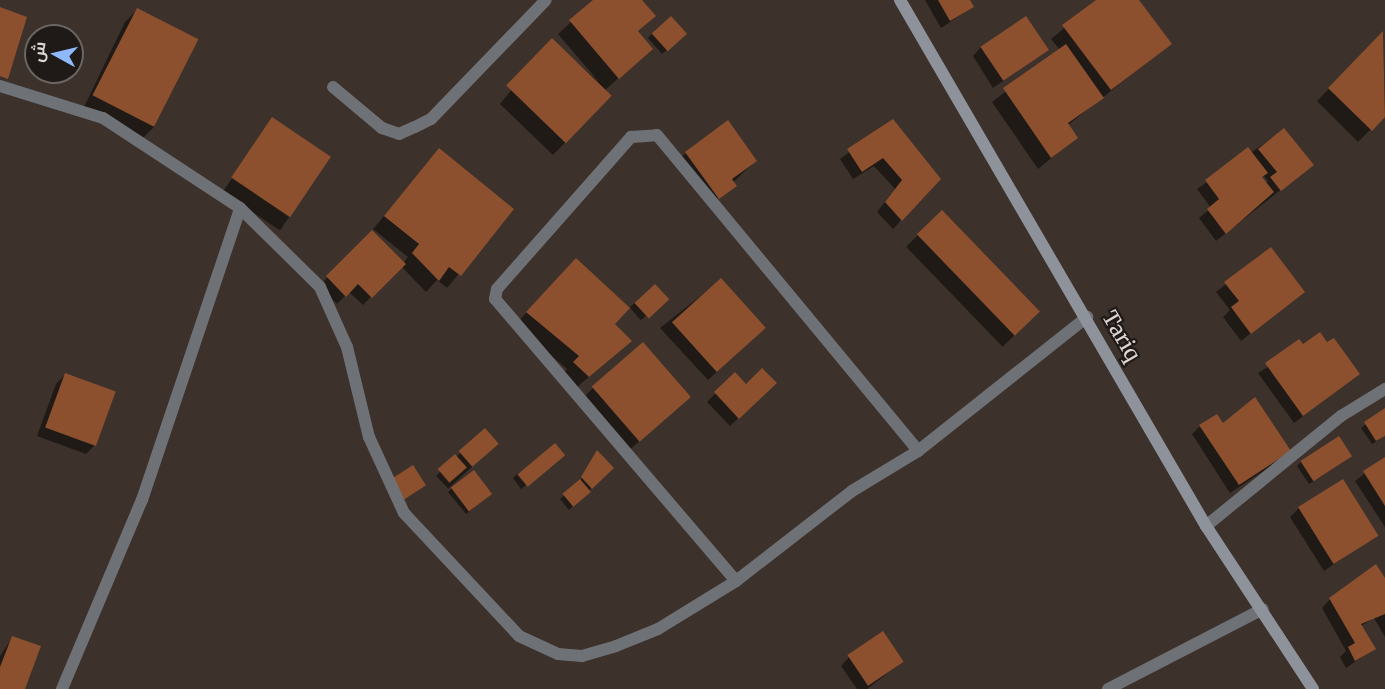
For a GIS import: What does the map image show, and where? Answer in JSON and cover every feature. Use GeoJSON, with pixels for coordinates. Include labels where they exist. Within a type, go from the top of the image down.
{"type":"FeatureCollection","features":[{"type":"Feature","properties":{"kind":"main road","name":"Tariq"},"geometry":{"type":"LineString","coordinates":[[900,0],[1087,317],[1206,526],[1263,609],[1313,689]]}},
{"type":"Feature","properties":{"kind":"street"},"geometry":{"type":"LineString","coordinates":[[333,87],[382,128],[399,134],[431,118],[546,0]]}},
{"type":"Feature","properties":{"kind":"street"},"geometry":{"type":"LineString","coordinates":[[0,86],[103,118],[240,208],[320,288],[334,309],[369,437],[404,513],[519,636],[558,654],[582,656],[658,628],[736,581],[852,491],[918,451],[1087,317]]}},
{"type":"Feature","properties":{"kind":"street"},"geometry":{"type":"LineString","coordinates":[[736,581],[495,299],[497,289],[631,137],[657,135],[918,451]]}},
{"type":"Feature","properties":{"kind":"street"},"geometry":{"type":"LineString","coordinates":[[62,689],[142,500],[240,208]]}},
{"type":"Feature","properties":{"kind":"street"},"geometry":{"type":"LineString","coordinates":[[1206,526],[1341,416],[1385,390]]}},
{"type":"Feature","properties":{"kind":"street"},"geometry":{"type":"LineString","coordinates":[[1108,689],[1263,609]]}},
{"type":"Feature","properties":{"kind":"building"},"geometry":{"type":"Polygon","coordinates":[[[593,0],[642,0],[656,16],[638,31],[653,49],[619,79],[569,20],[593,0]]]}},
{"type":"Feature","properties":{"kind":"building"},"geometry":{"type":"Polygon","coordinates":[[[938,0],[970,0],[974,7],[950,21],[938,0]]]}},
{"type":"Feature","properties":{"kind":"building"},"geometry":{"type":"Polygon","coordinates":[[[1096,0],[1139,0],[1172,44],[1111,90],[1062,25],[1096,0]]]}},
{"type":"Feature","properties":{"kind":"building"},"geometry":{"type":"Polygon","coordinates":[[[0,7],[27,17],[8,79],[0,76],[0,7]]]}},
{"type":"Feature","properties":{"kind":"building"},"geometry":{"type":"Polygon","coordinates":[[[137,8],[198,39],[154,127],[93,95],[137,8]]]}},
{"type":"Feature","properties":{"kind":"building"},"geometry":{"type":"Polygon","coordinates":[[[671,16],[687,34],[668,51],[652,33],[671,16]]]}},
{"type":"Feature","properties":{"kind":"building"},"geometry":{"type":"Polygon","coordinates":[[[1026,16],[1049,50],[1003,81],[980,47],[1026,16]]]}},
{"type":"Feature","properties":{"kind":"building"},"geometry":{"type":"Polygon","coordinates":[[[1383,31],[1385,117],[1372,131],[1328,88],[1383,31]]]}},
{"type":"Feature","properties":{"kind":"building"},"geometry":{"type":"Polygon","coordinates":[[[552,38],[612,96],[566,143],[506,85],[552,38]]]}},
{"type":"Feature","properties":{"kind":"building"},"geometry":{"type":"Polygon","coordinates":[[[1066,44],[1104,98],[1068,123],[1078,138],[1051,158],[1003,88],[1066,44]]]}},
{"type":"Feature","properties":{"kind":"building"},"geometry":{"type":"Polygon","coordinates":[[[272,117],[331,157],[290,217],[231,178],[272,117]]]}},
{"type":"Feature","properties":{"kind":"building"},"geometry":{"type":"Polygon","coordinates":[[[893,119],[941,179],[902,221],[885,202],[902,180],[883,158],[862,172],[847,149],[893,119]]]}},
{"type":"Feature","properties":{"kind":"building"},"geometry":{"type":"Polygon","coordinates":[[[728,120],[757,161],[732,179],[737,186],[719,199],[685,152],[728,120]]]}},
{"type":"Feature","properties":{"kind":"building"},"geometry":{"type":"Polygon","coordinates":[[[1284,128],[1314,165],[1281,191],[1270,177],[1277,172],[1258,149],[1284,128]]]}},
{"type":"Feature","properties":{"kind":"building"},"geometry":{"type":"Polygon","coordinates":[[[1248,147],[1268,173],[1262,177],[1274,192],[1226,234],[1207,209],[1219,199],[1205,180],[1248,147]]]}},
{"type":"Feature","properties":{"kind":"building"},"geometry":{"type":"Polygon","coordinates":[[[439,148],[514,209],[461,276],[449,267],[439,281],[412,253],[419,244],[384,216],[439,148]]]}},
{"type":"Feature","properties":{"kind":"building"},"geometry":{"type":"Polygon","coordinates":[[[942,210],[1040,311],[1015,336],[917,234],[942,210]]]}},
{"type":"Feature","properties":{"kind":"building"},"geometry":{"type":"Polygon","coordinates":[[[372,230],[406,264],[372,298],[358,284],[346,297],[326,276],[372,230]]]}},
{"type":"Feature","properties":{"kind":"building"},"geometry":{"type":"Polygon","coordinates":[[[1271,247],[1305,292],[1251,334],[1231,307],[1239,301],[1224,282],[1271,247]]]}},
{"type":"Feature","properties":{"kind":"building"},"geometry":{"type":"Polygon","coordinates":[[[576,258],[630,308],[615,324],[632,341],[589,377],[573,362],[579,356],[526,312],[576,258]]]}},
{"type":"Feature","properties":{"kind":"building"},"geometry":{"type":"Polygon","coordinates":[[[721,278],[766,328],[717,372],[672,322],[721,278]]]}},
{"type":"Feature","properties":{"kind":"building"},"geometry":{"type":"Polygon","coordinates":[[[655,284],[669,299],[649,318],[635,303],[655,284]]]}},
{"type":"Feature","properties":{"kind":"building"},"geometry":{"type":"Polygon","coordinates":[[[1320,332],[1327,342],[1334,338],[1360,374],[1303,416],[1265,363],[1299,339],[1303,344],[1320,332]]]}},
{"type":"Feature","properties":{"kind":"building"},"geometry":{"type":"Polygon","coordinates":[[[643,342],[691,397],[640,442],[592,387],[643,342]]]}},
{"type":"Feature","properties":{"kind":"building"},"geometry":{"type":"Polygon","coordinates":[[[762,368],[777,383],[739,419],[714,392],[735,372],[746,384],[762,368]]]}},
{"type":"Feature","properties":{"kind":"building"},"geometry":{"type":"Polygon","coordinates":[[[65,373],[116,391],[96,446],[45,428],[65,373]]]}},
{"type":"Feature","properties":{"kind":"building"},"geometry":{"type":"Polygon","coordinates":[[[1255,397],[1291,451],[1239,485],[1199,425],[1217,414],[1223,423],[1255,397]]]}},
{"type":"Feature","properties":{"kind":"building"},"geometry":{"type":"Polygon","coordinates":[[[1385,408],[1385,436],[1376,441],[1364,422],[1385,408]]]}},
{"type":"Feature","properties":{"kind":"building"},"geometry":{"type":"Polygon","coordinates":[[[485,428],[499,444],[472,467],[459,451],[485,428]]]}},
{"type":"Feature","properties":{"kind":"building"},"geometry":{"type":"Polygon","coordinates":[[[1339,436],[1352,456],[1313,481],[1300,461],[1339,436]]]}},
{"type":"Feature","properties":{"kind":"building"},"geometry":{"type":"Polygon","coordinates":[[[555,443],[565,455],[528,487],[517,474],[555,443]]]}},
{"type":"Feature","properties":{"kind":"building"},"geometry":{"type":"Polygon","coordinates":[[[597,450],[614,468],[592,489],[581,477],[597,450]]]}},
{"type":"Feature","properties":{"kind":"building"},"geometry":{"type":"Polygon","coordinates":[[[455,454],[467,468],[449,483],[438,469],[455,454]]]}},
{"type":"Feature","properties":{"kind":"building"},"geometry":{"type":"Polygon","coordinates":[[[1385,457],[1385,506],[1363,471],[1385,457]]]}},
{"type":"Feature","properties":{"kind":"building"},"geometry":{"type":"Polygon","coordinates":[[[413,465],[426,485],[402,501],[389,481],[413,465]]]}},
{"type":"Feature","properties":{"kind":"building"},"geometry":{"type":"Polygon","coordinates":[[[474,470],[492,494],[469,511],[451,487],[474,470]]]}},
{"type":"Feature","properties":{"kind":"building"},"geometry":{"type":"Polygon","coordinates":[[[580,479],[591,492],[573,507],[562,494],[580,479]]]}},
{"type":"Feature","properties":{"kind":"building"},"geometry":{"type":"Polygon","coordinates":[[[1343,479],[1379,536],[1334,564],[1298,507],[1343,479]]]}},
{"type":"Feature","properties":{"kind":"building"},"geometry":{"type":"Polygon","coordinates":[[[1376,564],[1385,578],[1385,614],[1361,624],[1376,649],[1355,661],[1348,647],[1355,643],[1329,598],[1376,564]]]}},
{"type":"Feature","properties":{"kind":"building"},"geometry":{"type":"Polygon","coordinates":[[[883,631],[904,662],[868,686],[847,655],[883,631]]]}},
{"type":"Feature","properties":{"kind":"building"},"geometry":{"type":"Polygon","coordinates":[[[12,636],[41,646],[25,689],[0,689],[0,667],[12,636]]]}}]}
